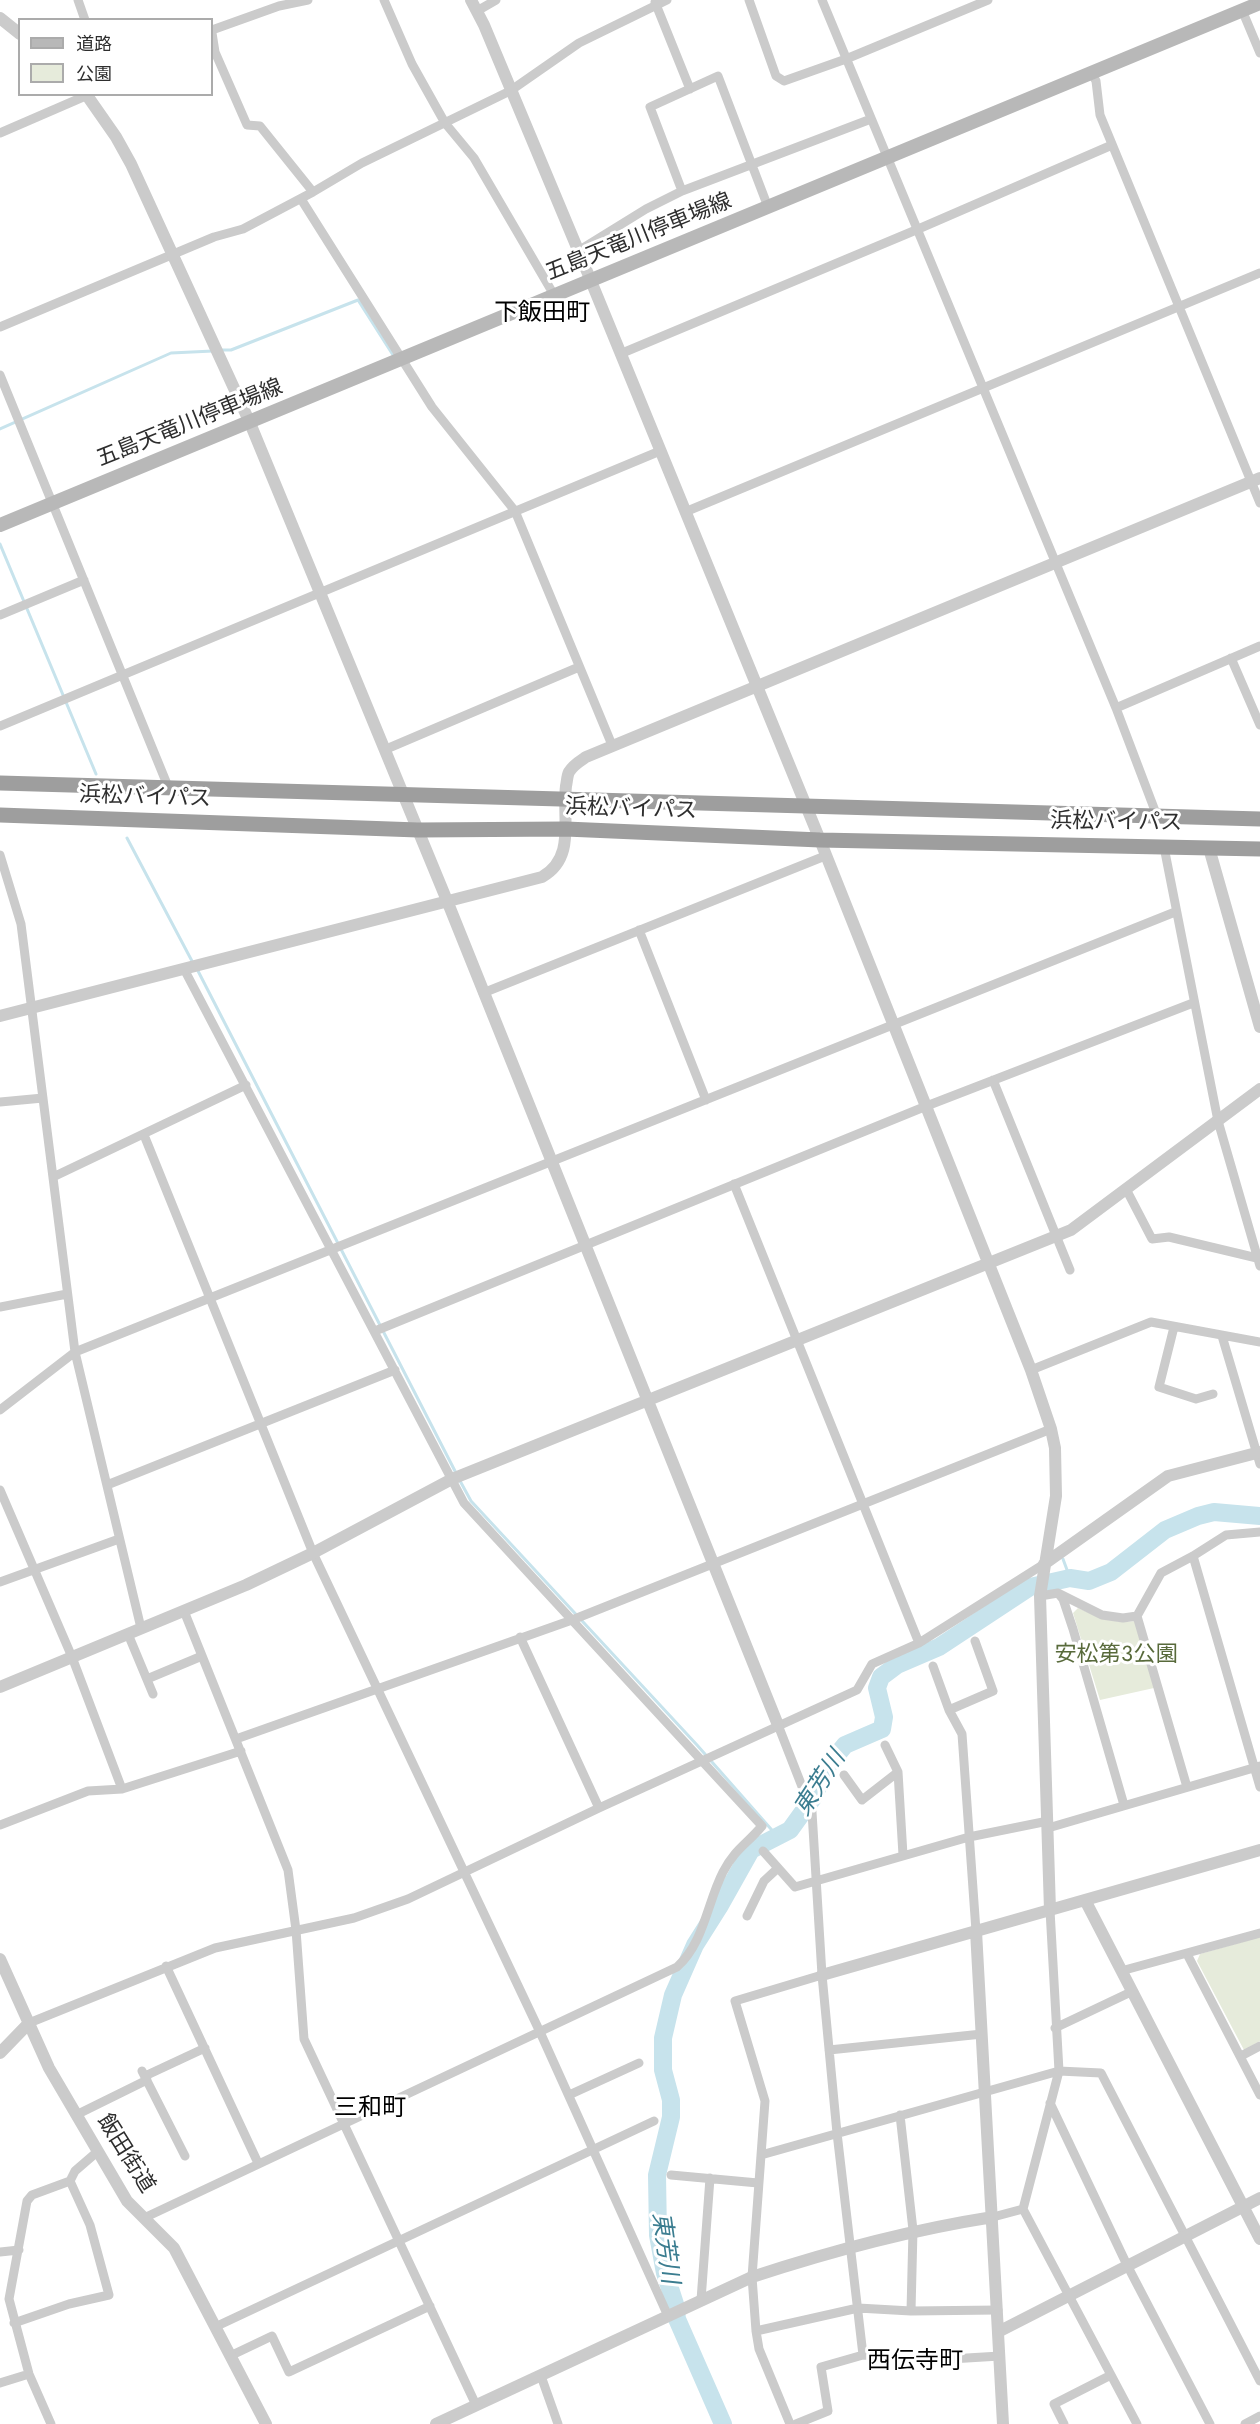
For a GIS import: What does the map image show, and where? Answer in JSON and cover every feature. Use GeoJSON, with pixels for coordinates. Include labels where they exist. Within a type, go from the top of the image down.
{"type":"FeatureCollection","features":[{"type":"Feature","properties":{"kind":"highway","name":"浜松バイパス"},"geometry":{"type":"LineString","coordinates":[[0,783],[1260,819]]}},
{"type":"Feature","properties":{"kind":"highway","name":"浜松バイパス"},"geometry":{"type":"LineString","coordinates":[[0,815],[418,830],[566,830],[819,840],[1260,849]]}},
{"type":"Feature","properties":{"kind":"main road","name":"五島天竜川停車場線"},"geometry":{"type":"LineString","coordinates":[[0,525],[1091,72],[1240,5],[1260,3]]}},
{"type":"Feature","properties":{"kind":"street"},"geometry":{"type":"LineString","coordinates":[[78,0],[84,18]]}},
{"type":"Feature","properties":{"kind":"street"},"geometry":{"type":"LineString","coordinates":[[213,31],[279,6],[308,0]]}},
{"type":"Feature","properties":{"kind":"street"},"geometry":{"type":"LineString","coordinates":[[384,0],[412,64],[445,123],[474,158],[554,295]]}},
{"type":"Feature","properties":{"kind":"street"},"geometry":{"type":"LineString","coordinates":[[496,0],[474,6],[591,281],[806,806],[924,1107],[1031,1370],[1051,1429],[1055,1448],[1056,1496],[1040,1594],[1050,1910],[1059,2071],[1023,2209],[1137,2424]]}},
{"type":"Feature","properties":{"kind":"street"},"geometry":{"type":"LineString","coordinates":[[0,327],[214,237],[243,229],[314,192],[362,163],[510,91],[579,43],[666,0]]}},
{"type":"Feature","properties":{"kind":"street"},"geometry":{"type":"LineString","coordinates":[[749,0],[776,76],[784,81],[846,59],[988,0]]}},
{"type":"Feature","properties":{"kind":"street"},"geometry":{"type":"LineString","coordinates":[[822,0],[1116,708],[1157,816]]}},
{"type":"Feature","properties":{"kind":"street"},"geometry":{"type":"LineString","coordinates":[[656,3],[690,89]]}},
{"type":"Feature","properties":{"kind":"street"},"geometry":{"type":"LineString","coordinates":[[1240,5],[1260,53]]}},
{"type":"Feature","properties":{"kind":"street"},"geometry":{"type":"LineString","coordinates":[[4,22],[18,32]]}},
{"type":"Feature","properties":{"kind":"street"},"geometry":{"type":"LineString","coordinates":[[213,38],[215,52],[247,125],[260,126],[314,192]]}},
{"type":"Feature","properties":{"kind":"street"},"geometry":{"type":"LineString","coordinates":[[1091,72],[1096,81],[1100,115],[1179,306],[1255,480],[1260,503]]}},
{"type":"Feature","properties":{"kind":"street"},"geometry":{"type":"LineString","coordinates":[[682,190],[650,107],[718,76],[768,207]]}},
{"type":"Feature","properties":{"kind":"street"},"geometry":{"type":"LineString","coordinates":[[0,133],[85,96]]}},
{"type":"Feature","properties":{"kind":"street"},"geometry":{"type":"LineString","coordinates":[[88,96],[116,136],[131,164],[250,423],[448,903],[812,1812],[829,2050],[863,2355]]}},
{"type":"Feature","properties":{"kind":"street"},"geometry":{"type":"LineString","coordinates":[[578,250],[682,190],[871,119]]}},
{"type":"Feature","properties":{"kind":"street"},"geometry":{"type":"LineString","coordinates":[[620,354],[1112,145]]}},
{"type":"Feature","properties":{"kind":"street"},"geometry":{"type":"LineString","coordinates":[[301,199],[432,407],[515,511],[612,745]]}},
{"type":"Feature","properties":{"kind":"street"},"geometry":{"type":"LineString","coordinates":[[685,512],[1260,273]]}},
{"type":"Feature","properties":{"kind":"street"},"geometry":{"type":"LineString","coordinates":[[0,375],[169,789]]}},
{"type":"Feature","properties":{"kind":"street"},"geometry":{"type":"LineString","coordinates":[[0,726],[660,451]]}},
{"type":"Feature","properties":{"kind":"street"},"geometry":{"type":"LineString","coordinates":[[0,1016],[530,881],[553,871],[564,854],[566,830],[564,800],[568,774],[575,764],[612,745],[1255,480]]}},
{"type":"Feature","properties":{"kind":"street"},"geometry":{"type":"LineString","coordinates":[[0,615],[84,580]]}},
{"type":"Feature","properties":{"kind":"street"},"geometry":{"type":"LineString","coordinates":[[1116,708],[1260,646]]}},
{"type":"Feature","properties":{"kind":"street"},"geometry":{"type":"LineString","coordinates":[[1231,658],[1260,725]]}},
{"type":"Feature","properties":{"kind":"street"},"geometry":{"type":"LineString","coordinates":[[384,750],[579,667]]}},
{"type":"Feature","properties":{"kind":"street"},"geometry":{"type":"LineString","coordinates":[[1164,847],[1218,1121],[1259,1263]]}},
{"type":"Feature","properties":{"kind":"street"},"geometry":{"type":"LineString","coordinates":[[1209,848],[1260,1027]]}},
{"type":"Feature","properties":{"kind":"street"},"geometry":{"type":"LineString","coordinates":[[0,855],[21,924],[75,1352],[141,1628]]}},
{"type":"Feature","properties":{"kind":"street"},"geometry":{"type":"LineString","coordinates":[[483,993],[825,856]]}},
{"type":"Feature","properties":{"kind":"street"},"geometry":{"type":"LineString","coordinates":[[0,1410],[75,1352],[1176,912]]}},
{"type":"Feature","properties":{"kind":"street"},"geometry":{"type":"LineString","coordinates":[[639,930],[706,1100]]}},
{"type":"Feature","properties":{"kind":"street"},"geometry":{"type":"LineString","coordinates":[[144,2218],[677,1967],[690,1956],[713,1893],[736,1850],[762,1826],[464,1503],[184,969]]}},
{"type":"Feature","properties":{"kind":"street"},"geometry":{"type":"LineString","coordinates":[[375,1330],[924,1107],[1193,1003]]}},
{"type":"Feature","properties":{"kind":"street"},"geometry":{"type":"LineString","coordinates":[[993,1080],[1070,1270]]}},
{"type":"Feature","properties":{"kind":"street"},"geometry":{"type":"LineString","coordinates":[[53,1177],[246,1085]]}},
{"type":"Feature","properties":{"kind":"street"},"geometry":{"type":"LineString","coordinates":[[0,1688],[246,1585],[314,1553],[452,1479],[1056,1237],[1083,1222],[1260,1089]]}},
{"type":"Feature","properties":{"kind":"street"},"geometry":{"type":"LineString","coordinates":[[0,1102],[43,1098]]}},
{"type":"Feature","properties":{"kind":"street"},"geometry":{"type":"LineString","coordinates":[[144,1135],[314,1553],[540,2032],[668,2316]]}},
{"type":"Feature","properties":{"kind":"street"},"geometry":{"type":"LineString","coordinates":[[734,1184],[920,1643]]}},
{"type":"Feature","properties":{"kind":"street"},"geometry":{"type":"LineString","coordinates":[[1126,1189],[1152,1239],[1170,1237],[1259,1263]]}},
{"type":"Feature","properties":{"kind":"street"},"geometry":{"type":"LineString","coordinates":[[0,1308],[67,1294]]}},
{"type":"Feature","properties":{"kind":"street"},"geometry":{"type":"LineString","coordinates":[[1031,1370],[1151,1322],[1260,1342]]}},
{"type":"Feature","properties":{"kind":"street"},"geometry":{"type":"LineString","coordinates":[[1174,1327],[1159,1387],[1196,1399],[1213,1394]]}},
{"type":"Feature","properties":{"kind":"street"},"geometry":{"type":"LineString","coordinates":[[0,2053],[29,2023],[215,1948],[376,1911],[464,1873],[599,1808],[857,1690],[872,1664],[920,1643],[1043,1569],[1168,1476],[1259,1456],[1222,1336]]}},
{"type":"Feature","properties":{"kind":"street"},"geometry":{"type":"LineString","coordinates":[[107,1485],[395,1370]]}},
{"type":"Feature","properties":{"kind":"street"},"geometry":{"type":"LineString","coordinates":[[236,1739],[572,1620],[1051,1429]]}},
{"type":"Feature","properties":{"kind":"street"},"geometry":{"type":"LineString","coordinates":[[0,1490],[72,1658],[122,1789]]}},
{"type":"Feature","properties":{"kind":"street"},"geometry":{"type":"LineString","coordinates":[[1187,1787],[1137,1616],[1161,1573],[1226,1535],[1260,1532]]}},
{"type":"Feature","properties":{"kind":"street"},"geometry":{"type":"LineString","coordinates":[[0,1582],[119,1539]]}},
{"type":"Feature","properties":{"kind":"street"},"geometry":{"type":"LineString","coordinates":[[1193,1556],[1257,1767],[1260,1787]]}},
{"type":"Feature","properties":{"kind":"street"},"geometry":{"type":"LineString","coordinates":[[1040,1594],[1058,1593],[1102,1615],[1123,1618],[1137,1616]]}},
{"type":"Feature","properties":{"kind":"street"},"geometry":{"type":"LineString","coordinates":[[1058,1593],[1063,1599],[1073,1629],[1124,1805]]}},
{"type":"Feature","properties":{"kind":"street"},"geometry":{"type":"LineString","coordinates":[[184,1611],[288,1870],[296,1930],[304,2039],[476,2405]]}},
{"type":"Feature","properties":{"kind":"street"},"geometry":{"type":"LineString","coordinates":[[128,1634],[153,1695]]}},
{"type":"Feature","properties":{"kind":"street"},"geometry":{"type":"LineString","coordinates":[[520,1637],[599,1808]]}},
{"type":"Feature","properties":{"kind":"street"},"geometry":{"type":"LineString","coordinates":[[949,1710],[993,1691],[975,1641]]}},
{"type":"Feature","properties":{"kind":"street"},"geometry":{"type":"LineString","coordinates":[[147,1679],[202,1656]]}},
{"type":"Feature","properties":{"kind":"street"},"geometry":{"type":"LineString","coordinates":[[933,1666],[949,1710],[962,1734],[987,2090],[1004,2424]]}},
{"type":"Feature","properties":{"kind":"street"},"geometry":{"type":"LineString","coordinates":[[885,1745],[898,1772],[903,1855]]}},
{"type":"Feature","properties":{"kind":"street"},"geometry":{"type":"LineString","coordinates":[[0,1825],[88,1791],[122,1789],[241,1751]]}},
{"type":"Feature","properties":{"kind":"street"},"geometry":{"type":"LineString","coordinates":[[763,1851],[795,1887],[969,1837],[1048,1825],[1257,1767]]}},
{"type":"Feature","properties":{"kind":"street"},"geometry":{"type":"LineString","coordinates":[[844,1775],[862,1800],[898,1772]]}},
{"type":"Feature","properties":{"kind":"street"},"geometry":{"type":"LineString","coordinates":[[790,2424],[759,2349],[756,2331],[752,2277],[765,2101],[735,2001],[1260,1850]]}},
{"type":"Feature","properties":{"kind":"street"},"geometry":{"type":"LineString","coordinates":[[747,1916],[764,1881],[778,1868]]}},
{"type":"Feature","properties":{"kind":"street"},"geometry":{"type":"LineString","coordinates":[[1085,1900],[1260,2239]]}},
{"type":"Feature","properties":{"kind":"street"},"geometry":{"type":"LineString","coordinates":[[1121,1971],[1260,1933]]}},
{"type":"Feature","properties":{"kind":"street"},"geometry":{"type":"LineString","coordinates":[[1187,1953],[1260,2095]]}},
{"type":"Feature","properties":{"kind":"street","name":"飯田街道"},"geometry":{"type":"LineString","coordinates":[[1,1964],[49,2068],[127,2200],[174,2248],[263,2423]]}},
{"type":"Feature","properties":{"kind":"street"},"geometry":{"type":"LineString","coordinates":[[166,1966],[258,2163]]}},
{"type":"Feature","properties":{"kind":"street"},"geometry":{"type":"LineString","coordinates":[[1055,2028],[1133,1991]]}},
{"type":"Feature","properties":{"kind":"street"},"geometry":{"type":"LineString","coordinates":[[829,2050],[982,2034]]}},
{"type":"Feature","properties":{"kind":"street"},"geometry":{"type":"LineString","coordinates":[[1240,2056],[1260,2046]]}},
{"type":"Feature","properties":{"kind":"street"},"geometry":{"type":"LineString","coordinates":[[76,2115],[144,2076],[204,2048]]}},
{"type":"Feature","properties":{"kind":"street"},"geometry":{"type":"LineString","coordinates":[[569,2095],[639,2063]]}},
{"type":"Feature","properties":{"kind":"street"},"geometry":{"type":"LineString","coordinates":[[761,2155],[1059,2071],[1101,2073],[1260,2381]]}},
{"type":"Feature","properties":{"kind":"street"},"geometry":{"type":"LineString","coordinates":[[144,2076],[185,2156]]}},
{"type":"Feature","properties":{"kind":"street"},"geometry":{"type":"LineString","coordinates":[[1050,2103],[1127,2265],[1209,2424]]}},
{"type":"Feature","properties":{"kind":"street"},"geometry":{"type":"LineString","coordinates":[[900,2115],[913,2230],[911,2311]]}},
{"type":"Feature","properties":{"kind":"street"},"geometry":{"type":"LineString","coordinates":[[215,2327],[654,2121]]}},
{"type":"Feature","properties":{"kind":"street"},"geometry":{"type":"LineString","coordinates":[[51,2424],[29,2374],[5,2300],[19,2250],[27,2201],[32,2195],[70,2181],[75,2171],[97,2152]]}},
{"type":"Feature","properties":{"kind":"street"},"geometry":{"type":"LineString","coordinates":[[671,2175],[758,2183]]}},
{"type":"Feature","properties":{"kind":"street"},"geometry":{"type":"LineString","coordinates":[[701,2300],[710,2178]]}},
{"type":"Feature","properties":{"kind":"street"},"geometry":{"type":"LineString","coordinates":[[14,2323],[69,2304],[109,2295],[90,2225],[70,2181]]}},
{"type":"Feature","properties":{"kind":"street"},"geometry":{"type":"LineString","coordinates":[[998,2332],[1260,2198]]}},
{"type":"Feature","properties":{"kind":"street"},"geometry":{"type":"LineString","coordinates":[[436,2424],[752,2277],[913,2230],[993,2217],[1023,2209]]}},
{"type":"Feature","properties":{"kind":"street"},"geometry":{"type":"LineString","coordinates":[[0,2252],[19,2250]]}},
{"type":"Feature","properties":{"kind":"street"},"geometry":{"type":"LineString","coordinates":[[230,2356],[272,2336],[289,2372],[430,2306]]}},
{"type":"Feature","properties":{"kind":"street"},"geometry":{"type":"LineString","coordinates":[[756,2331],[858,2308],[911,2311],[998,2310]]}},
{"type":"Feature","properties":{"kind":"street"},"geometry":{"type":"LineString","coordinates":[[796,2424],[828,2411],[821,2367],[863,2355],[934,2360],[1000,2356]]}},
{"type":"Feature","properties":{"kind":"street"},"geometry":{"type":"LineString","coordinates":[[0,2383],[29,2374]]}},
{"type":"Feature","properties":{"kind":"street"},"geometry":{"type":"LineString","coordinates":[[1064,2424],[1054,2404],[1111,2375]]}},
{"type":"Feature","properties":{"kind":"street"},"geometry":{"type":"LineString","coordinates":[[541,2376],[558,2424]]}},
{"type":"Feature","properties":{"kind":"street"},"geometry":{"type":"LineString","coordinates":[[1245,2424],[1260,2416]]}},
{"type":"Feature","properties":{"kind":"green space","name":"安松第３公園"},"geometry":{"type":"Polygon","coordinates":[[[1078,1608],[1113,1621],[1135,1621],[1154,1688],[1100,1700],[1073,1613],[1078,1608]]]}},
{"type":"Feature","properties":{"kind":"green space"},"geometry":{"type":"Polygon","coordinates":[[[1260,1937],[1260,2041],[1244,2050],[1197,1961],[1200,1954],[1260,1937]]]}},
{"type":"Feature","properties":{"kind":"waterway"},"geometry":{"type":"LineString","coordinates":[[220,350],[231,350],[358,300],[393,355]]}},
{"type":"Feature","properties":{"kind":"waterway"},"geometry":{"type":"LineString","coordinates":[[0,429],[171,353],[213,351]]}},
{"type":"Feature","properties":{"kind":"waterway"},"geometry":{"type":"LineString","coordinates":[[0,544],[96,774]]}},
{"type":"Feature","properties":{"kind":"waterway"},"geometry":{"type":"LineString","coordinates":[[127,838],[193,963]]}},
{"type":"Feature","properties":{"kind":"waterway"},"geometry":{"type":"LineString","coordinates":[[197,969],[456,1473]]}},
{"type":"Feature","properties":{"kind":"waterway"},"geometry":{"type":"LineString","coordinates":[[459,1479],[471,1501],[697,1745],[778,1837]]}},
{"type":"Feature","properties":{"kind":"waterway","name":"東芳川"},"geometry":{"type":"LineString","coordinates":[[723,2424],[677,2319],[658,2235],[657,2175],[671,2117],[671,2100],[663,2070],[663,2038],[673,1995],[695,1945],[751,1850],[790,1830],[813,1798],[827,1767],[845,1745],[882,1729],[884,1717],[877,1688],[881,1677],[897,1665],[939,1647],[1030,1587],[1070,1578],[1089,1581],[1111,1572],[1165,1530],[1198,1516],[1214,1512],[1260,1516]]}},
{"type":"Feature","properties":{"kind":"waterway"},"geometry":{"type":"LineString","coordinates":[[1063,1559],[1070,1578]]}},
{"type":"Feature","properties":{"kind":"district","name":"下飯田町"},"geometry":{"type":"Point","coordinates":[542,314]}},
{"type":"Feature","properties":{"kind":"district","name":"三和町"},"geometry":{"type":"Point","coordinates":[370,2109]}},
{"type":"Feature","properties":{"kind":"district","name":"西伝寺町"},"geometry":{"type":"Point","coordinates":[915,2362]}}]}
